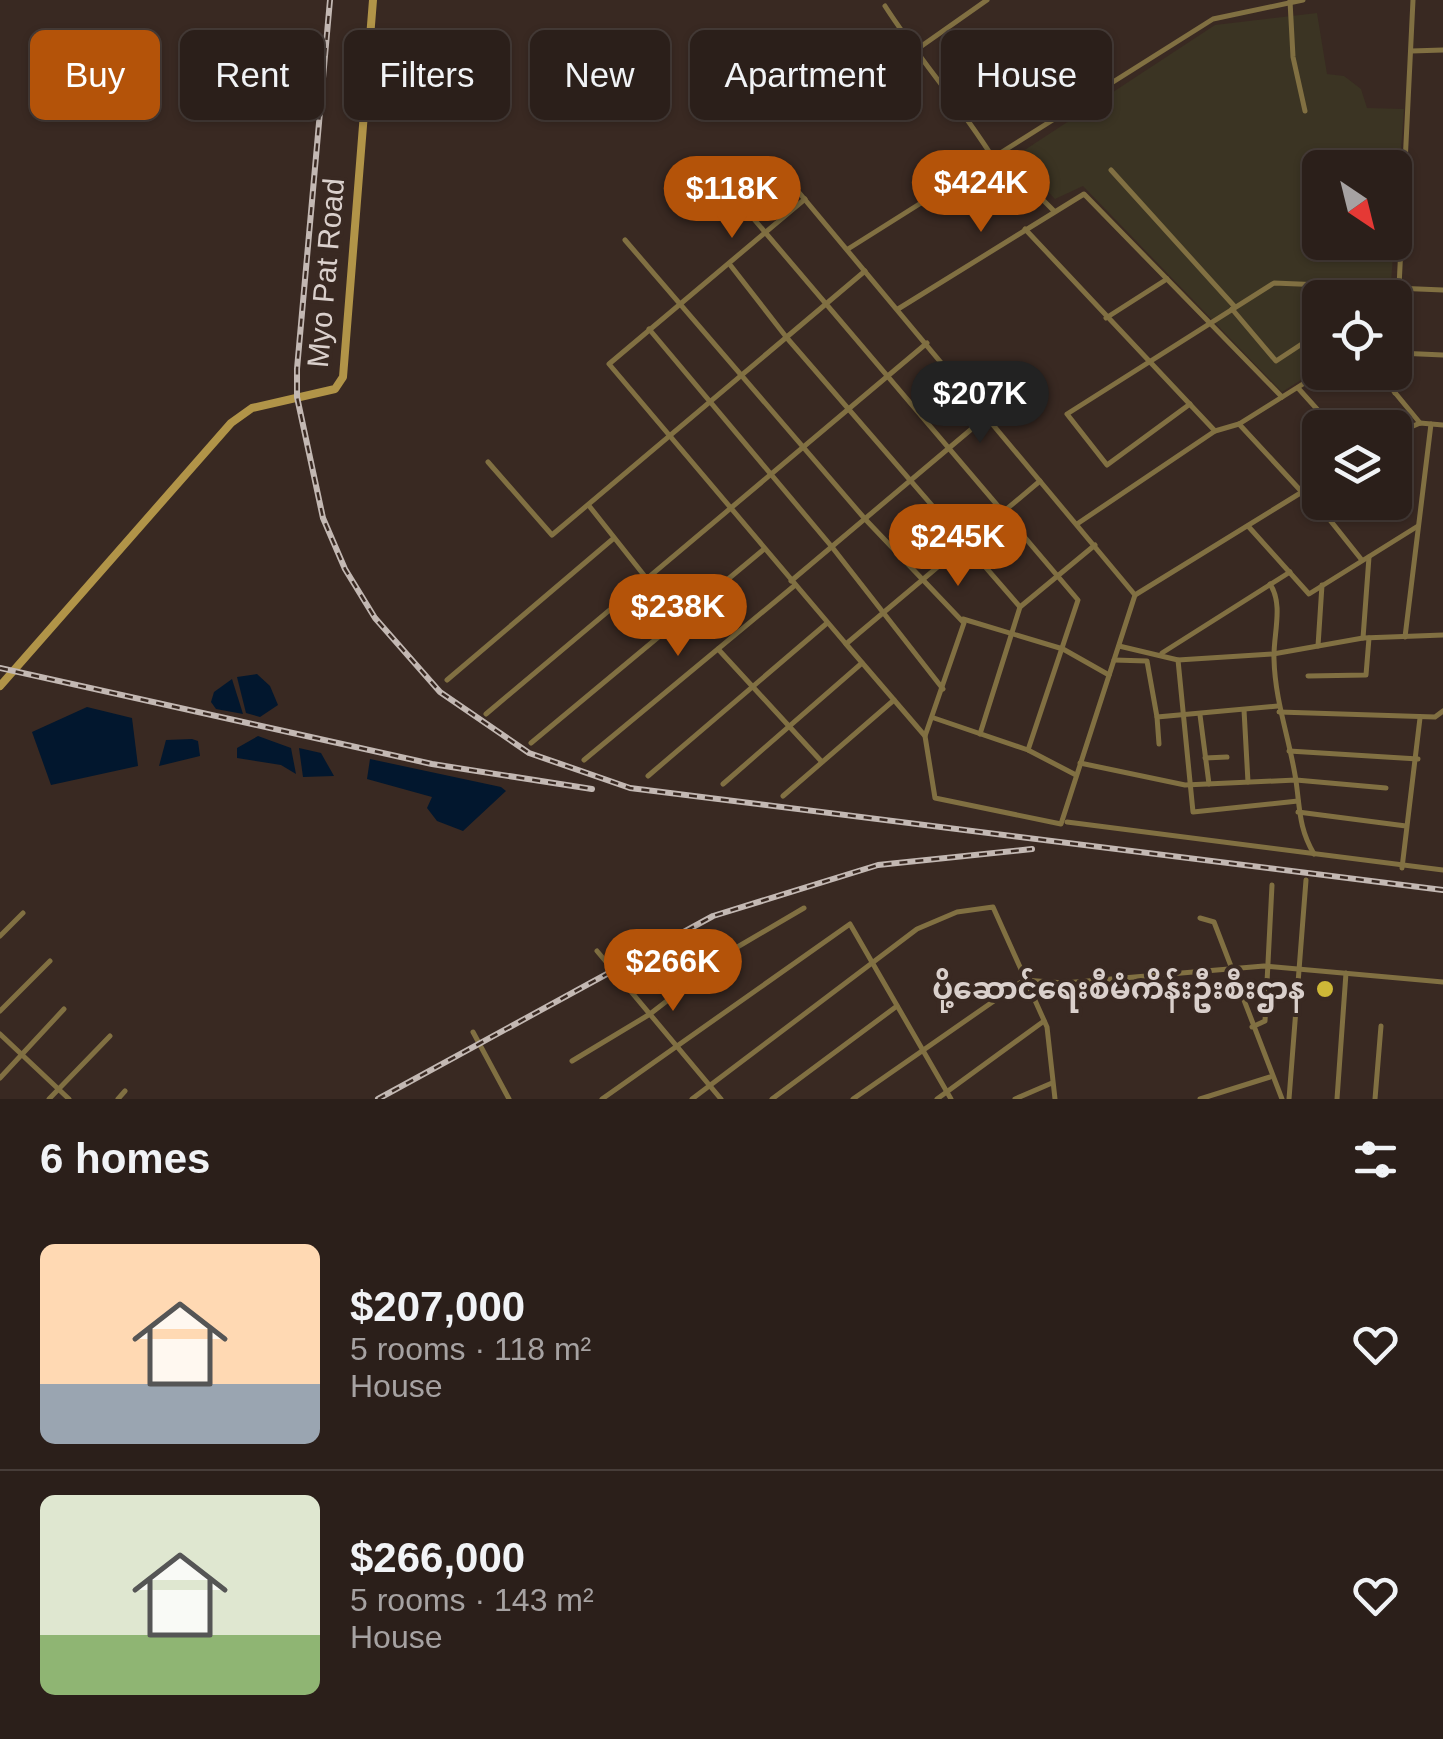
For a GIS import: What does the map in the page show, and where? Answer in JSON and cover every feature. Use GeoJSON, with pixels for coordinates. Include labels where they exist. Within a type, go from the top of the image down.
{"type":"FeatureCollection","features":[{"type":"Feature","properties":{"kind":"main road","name":"Myo Pat Road"},"geometry":{"type":"LineString","coordinates":[[0,686],[233,421],[263,404],[335,389],[343,377],[373,0]]}},
{"type":"Feature","properties":{"kind":"street"},"geometry":{"type":"LineString","coordinates":[[921,46],[987,0]]}},
{"type":"Feature","properties":{"kind":"street"},"geometry":{"type":"LineString","coordinates":[[848,249],[1213,19],[1303,0]]}},
{"type":"Feature","properties":{"kind":"street"},"geometry":{"type":"LineString","coordinates":[[1402,280],[1413,0]]}},
{"type":"Feature","properties":{"kind":"street"},"geometry":{"type":"LineString","coordinates":[[1290,1],[1293,56],[1305,111]]}},
{"type":"Feature","properties":{"kind":"street"},"geometry":{"type":"LineString","coordinates":[[885,6],[900,30]]}},
{"type":"Feature","properties":{"kind":"street"},"geometry":{"type":"LineString","coordinates":[[1412,51],[1443,50]]}},
{"type":"Feature","properties":{"kind":"street"},"geometry":{"type":"LineString","coordinates":[[921,59],[941,82]]}},
{"type":"Feature","properties":{"kind":"street"},"geometry":{"type":"LineString","coordinates":[[971,120],[996,157],[1054,212]]}},
{"type":"Feature","properties":{"kind":"street"},"geometry":{"type":"LineString","coordinates":[[776,166],[1135,596]]}},
{"type":"Feature","properties":{"kind":"street"},"geometry":{"type":"LineString","coordinates":[[1110,170],[1234,308],[1276,361],[1302,344]]}},
{"type":"Feature","properties":{"kind":"street"},"geometry":{"type":"LineString","coordinates":[[724,184],[1078,600],[1028,750]]}},
{"type":"Feature","properties":{"kind":"street"},"geometry":{"type":"LineString","coordinates":[[898,309],[1084,194],[1282,397]]}},
{"type":"Feature","properties":{"kind":"street"},"geometry":{"type":"LineString","coordinates":[[805,199],[731,265],[675,304],[609,364],[925,736],[935,798],[1061,824],[1135,596],[1302,492]]}},
{"type":"Feature","properties":{"kind":"street"},"geometry":{"type":"LineString","coordinates":[[1024,228],[1215,430]]}},
{"type":"Feature","properties":{"kind":"street"},"geometry":{"type":"LineString","coordinates":[[625,240],[675,304],[742,373],[864,519],[964,623],[925,736]]}},
{"type":"Feature","properties":{"kind":"street"},"geometry":{"type":"LineString","coordinates":[[731,265],[788,338],[1020,607]]}},
{"type":"Feature","properties":{"kind":"street"},"geometry":{"type":"LineString","coordinates":[[488,462],[552,535],[866,271]]}},
{"type":"Feature","properties":{"kind":"street"},"geometry":{"type":"LineString","coordinates":[[1106,318],[1168,279]]}},
{"type":"Feature","properties":{"kind":"street"},"geometry":{"type":"LineString","coordinates":[[1190,404],[1106,465],[1067,414],[1274,282],[1302,283]]}},
{"type":"Feature","properties":{"kind":"street"},"geometry":{"type":"LineString","coordinates":[[1412,288],[1443,290]]}},
{"type":"Feature","properties":{"kind":"street"},"geometry":{"type":"LineString","coordinates":[[649,330],[832,547],[943,689]]}},
{"type":"Feature","properties":{"kind":"street"},"geometry":{"type":"LineString","coordinates":[[486,714],[927,343]]}},
{"type":"Feature","properties":{"kind":"street"},"geometry":{"type":"LineString","coordinates":[[1412,354],[1443,355]]}},
{"type":"Feature","properties":{"kind":"street"},"geometry":{"type":"LineString","coordinates":[[1077,524],[1215,430],[1239,424],[1302,385]]}},
{"type":"Feature","properties":{"kind":"street"},"geometry":{"type":"LineString","coordinates":[[1298,388],[1318,410]]}},
{"type":"Feature","properties":{"kind":"street"},"geometry":{"type":"LineString","coordinates":[[1393,390],[1420,423]]}},
{"type":"Feature","properties":{"kind":"street"},"geometry":{"type":"LineString","coordinates":[[584,760],[987,416]]}},
{"type":"Feature","properties":{"kind":"street"},"geometry":{"type":"LineString","coordinates":[[1412,427],[1420,423],[1443,425]]}},
{"type":"Feature","properties":{"kind":"street"},"geometry":{"type":"LineString","coordinates":[[1239,424],[1302,489]]}},
{"type":"Feature","properties":{"kind":"street"},"geometry":{"type":"LineString","coordinates":[[1405,637],[1431,424]]}},
{"type":"Feature","properties":{"kind":"street"},"geometry":{"type":"LineString","coordinates":[[846,644],[1040,481]]}},
{"type":"Feature","properties":{"kind":"street"},"geometry":{"type":"LineString","coordinates":[[589,506],[647,578]]}},
{"type":"Feature","properties":{"kind":"street"},"geometry":{"type":"LineString","coordinates":[[1328,520],[1361,559]]}},
{"type":"Feature","properties":{"kind":"street"},"geometry":{"type":"LineString","coordinates":[[1248,526],[1309,594],[1418,526]]}},
{"type":"Feature","properties":{"kind":"street"},"geometry":{"type":"LineString","coordinates":[[447,680],[614,538]]}},
{"type":"Feature","properties":{"kind":"street"},"geometry":{"type":"LineString","coordinates":[[980,734],[1020,607],[1095,545]]}},
{"type":"Feature","properties":{"kind":"street"},"geometry":{"type":"LineString","coordinates":[[531,743],[764,549]]}},
{"type":"Feature","properties":{"kind":"street"},"geometry":{"type":"LineString","coordinates":[[1308,676],[1366,675],[1369,554]]}},
{"type":"Feature","properties":{"kind":"street"},"geometry":{"type":"LineString","coordinates":[[1162,653],[1290,572]]}},
{"type":"Feature","properties":{"kind":"street"},"geometry":{"type":"LineString","coordinates":[[1270,584],[1278,596],[1273,654],[1278,709],[1296,780],[1301,833],[1314,854]]}},
{"type":"Feature","properties":{"kind":"street"},"geometry":{"type":"LineString","coordinates":[[1318,646],[1322,586]]}},
{"type":"Feature","properties":{"kind":"street"},"geometry":{"type":"LineString","coordinates":[[961,619],[1062,649],[1109,675]]}},
{"type":"Feature","properties":{"kind":"street"},"geometry":{"type":"LineString","coordinates":[[648,776],[826,624]]}},
{"type":"Feature","properties":{"kind":"street"},"geometry":{"type":"LineString","coordinates":[[1118,646],[1162,653],[1178,660],[1273,654],[1366,638],[1443,635]]}},
{"type":"Feature","properties":{"kind":"street"},"geometry":{"type":"LineString","coordinates":[[718,648],[822,762]]}},
{"type":"Feature","properties":{"kind":"street"},"geometry":{"type":"LineString","coordinates":[[1114,660],[1147,661],[1159,744]]}},
{"type":"Feature","properties":{"kind":"street"},"geometry":{"type":"LineString","coordinates":[[1178,660],[1193,812],[1298,801]]}},
{"type":"Feature","properties":{"kind":"street"},"geometry":{"type":"LineString","coordinates":[[723,784],[862,663]]}},
{"type":"Feature","properties":{"kind":"street"},"geometry":{"type":"LineString","coordinates":[[782,796],[894,700]]}},
{"type":"Feature","properties":{"kind":"street"},"geometry":{"type":"LineString","coordinates":[[1157,718],[1278,709],[1435,717],[1443,711]]}},
{"type":"Feature","properties":{"kind":"street"},"geometry":{"type":"LineString","coordinates":[[1244,710],[1248,782]]}},
{"type":"Feature","properties":{"kind":"street"},"geometry":{"type":"LineString","coordinates":[[1200,715],[1209,784]]}},
{"type":"Feature","properties":{"kind":"street"},"geometry":{"type":"LineString","coordinates":[[1402,868],[1418,759],[1420,716]]}},
{"type":"Feature","properties":{"kind":"street"},"geometry":{"type":"LineString","coordinates":[[934,718],[1028,750],[1076,775]]}},
{"type":"Feature","properties":{"kind":"street"},"geometry":{"type":"LineString","coordinates":[[1289,751],[1418,759]]}},
{"type":"Feature","properties":{"kind":"street"},"geometry":{"type":"LineString","coordinates":[[1206,758],[1226,757]]}},
{"type":"Feature","properties":{"kind":"street"},"geometry":{"type":"LineString","coordinates":[[1080,763],[1192,785],[1296,780],[1386,788]]}},
{"type":"Feature","properties":{"kind":"street"},"geometry":{"type":"LineString","coordinates":[[1298,812],[1406,826]]}},
{"type":"Feature","properties":{"kind":"street"},"geometry":{"type":"LineString","coordinates":[[1067,822],[1402,868],[1443,870]]}},
{"type":"Feature","properties":{"kind":"street"},"geometry":{"type":"LineString","coordinates":[[1285,1099],[1306,880]]}},
{"type":"Feature","properties":{"kind":"street"},"geometry":{"type":"LineString","coordinates":[[1252,1027],[1265,1021],[1264,966],[1272,885]]}},
{"type":"Feature","properties":{"kind":"street"},"geometry":{"type":"LineString","coordinates":[[692,1099],[917,929],[957,912],[993,907],[1044,1021],[1055,1099]]}},
{"type":"Feature","properties":{"kind":"street"},"geometry":{"type":"LineString","coordinates":[[572,1062],[650,1014],[734,949],[804,908]]}},
{"type":"Feature","properties":{"kind":"street"},"geometry":{"type":"LineString","coordinates":[[0,936],[23,913]]}},
{"type":"Feature","properties":{"kind":"street"},"geometry":{"type":"LineString","coordinates":[[1200,918],[1214,922],[1270,1077],[1285,1099]]}},
{"type":"Feature","properties":{"kind":"street"},"geometry":{"type":"LineString","coordinates":[[602,1099],[680,1048],[850,924],[951,1099]]}},
{"type":"Feature","properties":{"kind":"street"},"geometry":{"type":"LineString","coordinates":[[597,950],[721,1099]]}},
{"type":"Feature","properties":{"kind":"street"},"geometry":{"type":"LineString","coordinates":[[0,1011],[50,960]]}},
{"type":"Feature","properties":{"kind":"street"},"geometry":{"type":"LineString","coordinates":[[853,1099],[1024,980],[1064,983],[1264,966],[1443,982]]}},
{"type":"Feature","properties":{"kind":"street"},"geometry":{"type":"LineString","coordinates":[[1337,1099],[1346,973]]}},
{"type":"Feature","properties":{"kind":"street"},"geometry":{"type":"LineString","coordinates":[[772,1099],[897,1006]]}},
{"type":"Feature","properties":{"kind":"street"},"geometry":{"type":"LineString","coordinates":[[0,1078],[64,1009]]}},
{"type":"Feature","properties":{"kind":"street"},"geometry":{"type":"LineString","coordinates":[[936,1099],[1044,1021]]}},
{"type":"Feature","properties":{"kind":"street"},"geometry":{"type":"LineString","coordinates":[[1376,1099],[1381,1026]]}},
{"type":"Feature","properties":{"kind":"street"},"geometry":{"type":"LineString","coordinates":[[472,1032],[508,1099]]}},
{"type":"Feature","properties":{"kind":"street"},"geometry":{"type":"LineString","coordinates":[[0,1034],[69,1099]]}},
{"type":"Feature","properties":{"kind":"street"},"geometry":{"type":"LineString","coordinates":[[49,1099],[110,1036]]}},
{"type":"Feature","properties":{"kind":"street"},"geometry":{"type":"LineString","coordinates":[[1200,1099],[1270,1077]]}},
{"type":"Feature","properties":{"kind":"street"},"geometry":{"type":"LineString","coordinates":[[1015,1099],[1052,1083]]}},
{"type":"Feature","properties":{"kind":"street"},"geometry":{"type":"LineString","coordinates":[[118,1099],[125,1091]]}},
{"type":"Feature","properties":{"kind":"shaded area"},"geometry":{"type":"Polygon","coordinates":[[[1317,13],[1327,74],[1344,76],[1361,89],[1367,108],[1404,109],[1401,150],[1302,150],[1302,260],[1393,260],[1391,280],[1302,280],[1302,379],[1282,392],[1083,186],[1055,199],[1014,157],[1070,120],[1112,120],[1112,93],[1215,25],[1317,13]]]}},
{"type":"Feature","properties":{"kind":"water"},"geometry":{"type":"Polygon","coordinates":[[[257,674],[270,686],[278,705],[260,717],[246,713],[237,677],[257,674]]]}},
{"type":"Feature","properties":{"kind":"water"},"geometry":{"type":"Polygon","coordinates":[[[232,679],[243,714],[216,709],[211,702],[214,692],[232,679]]]}},
{"type":"Feature","properties":{"kind":"water"},"geometry":{"type":"Polygon","coordinates":[[[87,707],[132,718],[138,766],[51,785],[32,732],[87,707]]]}},
{"type":"Feature","properties":{"kind":"water"},"geometry":{"type":"Polygon","coordinates":[[[258,736],[291,748],[296,774],[281,765],[237,758],[237,748],[258,736]]]}},
{"type":"Feature","properties":{"kind":"water"},"geometry":{"type":"Polygon","coordinates":[[[166,740],[198,741],[200,756],[159,766],[166,740]]]}},
{"type":"Feature","properties":{"kind":"water"},"geometry":{"type":"Polygon","coordinates":[[[299,748],[321,753],[334,776],[303,777],[299,748]]]}},
{"type":"Feature","properties":{"kind":"water"},"geometry":{"type":"Polygon","coordinates":[[[370,759],[506,791],[463,831],[437,821],[427,808],[432,797],[367,779],[370,759]]]}},
{"type":"Feature","properties":{"kind":"railway"},"geometry":{"type":"LineString","coordinates":[[330,0],[297,397],[323,518],[345,569],[375,618],[440,692],[529,753],[630,788],[1443,890]]}},
{"type":"Feature","properties":{"kind":"railway"},"geometry":{"type":"LineString","coordinates":[[0,668],[432,764],[592,789]]}},
{"type":"Feature","properties":{"kind":"railway"},"geometry":{"type":"LineString","coordinates":[[378,1099],[713,916],[878,865],[1032,849]]}},
{"type":"Feature","properties":{"kind":"place","name":"ပို့ဆောင်ရေးစီမံကိန်းဦးစီးဌာန"},"geometry":{"type":"Point","coordinates":[1325,989]}}]}
